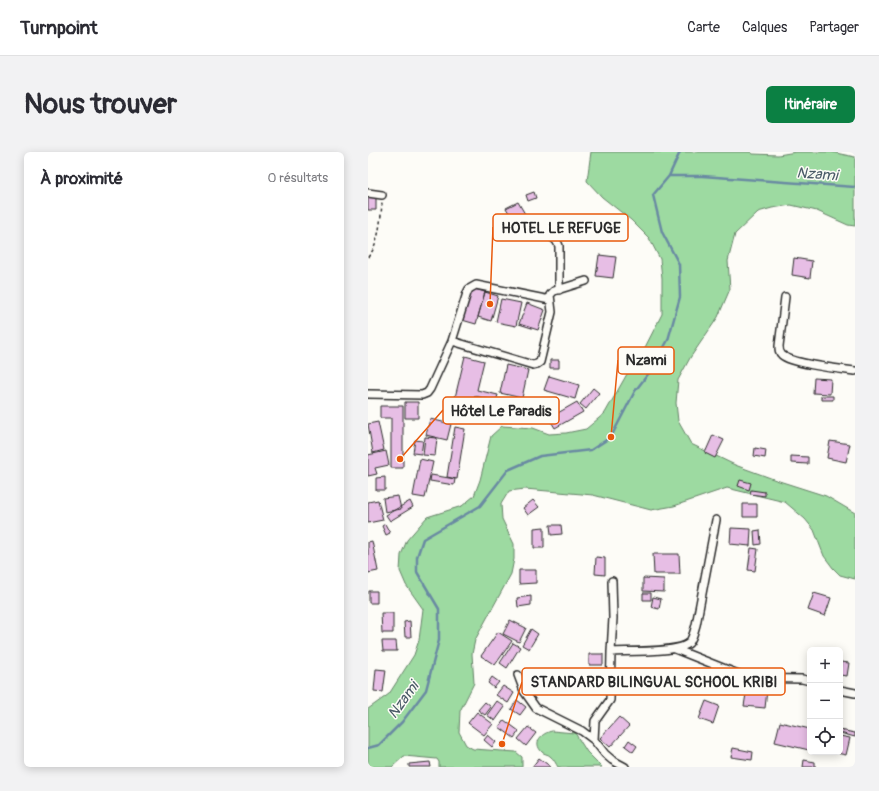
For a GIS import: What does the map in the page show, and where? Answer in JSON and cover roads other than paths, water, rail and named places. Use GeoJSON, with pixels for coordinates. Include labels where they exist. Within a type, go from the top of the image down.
{"type":"FeatureCollection","features":[{"type":"Feature","properties":{"kind":"street"},"geometry":{"type":"LineString","coordinates":[[368,193],[382,195]]}},
{"type":"Feature","properties":{"kind":"street"},"geometry":{"type":"LineString","coordinates":[[536,230],[555,238],[558,242],[559,290]]}},
{"type":"Feature","properties":{"kind":"street"},"geometry":{"type":"LineString","coordinates":[[452,341],[533,366],[540,362],[552,312],[550,300],[552,293],[586,280]]}},
{"type":"Feature","properties":{"kind":"street"},"geometry":{"type":"LineString","coordinates":[[368,394],[422,395],[427,393],[452,341],[467,293],[472,286],[476,285],[550,300]]}},
{"type":"Feature","properties":{"kind":"street"},"geometry":{"type":"LineString","coordinates":[[785,297],[779,346],[780,352],[783,356],[808,364],[855,371]]}},
{"type":"Feature","properties":{"kind":"street"},"geometry":{"type":"LineString","coordinates":[[611,652],[675,649],[689,642],[694,631],[716,520]]}},
{"type":"Feature","properties":{"kind":"street"},"geometry":{"type":"LineString","coordinates":[[594,740],[595,721],[610,700],[613,618],[612,581]]}},
{"type":"Feature","properties":{"kind":"street"},"geometry":{"type":"LineString","coordinates":[[675,649],[748,678],[807,680]]}},
{"type":"Feature","properties":{"kind":"street"},"geometry":{"type":"LineString","coordinates":[[518,675],[524,691],[536,708],[582,731],[594,740],[612,760],[625,767]]}},
{"type":"Feature","properties":{"kind":"street"},"geometry":{"type":"LineString","coordinates":[[843,691],[855,694]]}},
{"type":"Feature","properties":{"kind":"waterway"},"geometry":{"type":"LineString","coordinates":[[669,176],[680,152]]}},
{"type":"Feature","properties":{"kind":"waterway","name":"Nzami"},"geometry":{"type":"LineString","coordinates":[[368,748],[379,745],[402,722],[426,690],[439,640],[439,609],[417,572],[417,557],[423,539],[480,506],[508,470],[540,456],[591,450],[611,437],[635,391],[652,369],[668,340],[680,297],[679,264],[662,232],[653,195],[669,176],[702,176],[855,187]]}},
{"type":"Feature","properties":{"kind":"place","name":"HOTEL LE REFUGE"},"geometry":{"type":"Point","coordinates":[490,304]}},
{"type":"Feature","properties":{"kind":"place","name":"Nzami"},"geometry":{"type":"Point","coordinates":[611,437]}},
{"type":"Feature","properties":{"kind":"place","name":"Hôtel Le Paradis"},"geometry":{"type":"Point","coordinates":[400,459]}},
{"type":"Feature","properties":{"kind":"place","name":"STANDARD BILINGUAL SCHOOL KRIBI"},"geometry":{"type":"Point","coordinates":[502,744]}}]}
